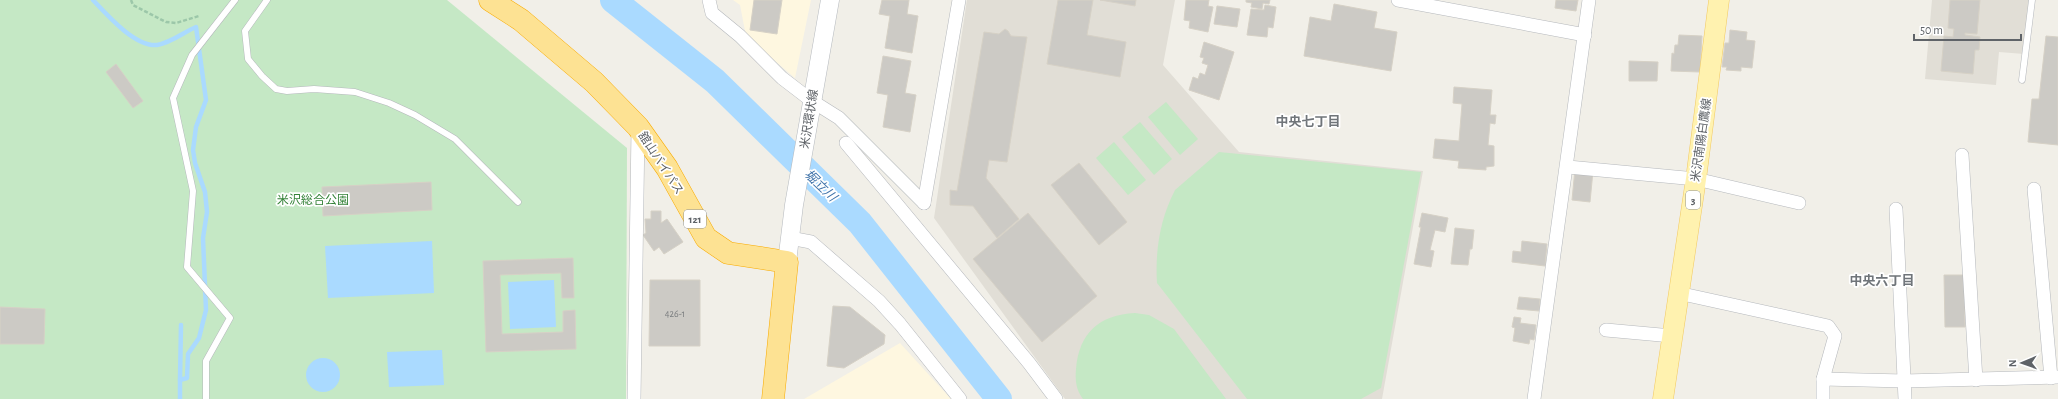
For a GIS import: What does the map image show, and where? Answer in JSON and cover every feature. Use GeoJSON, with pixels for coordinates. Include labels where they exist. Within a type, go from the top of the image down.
{"type":"FeatureCollection","features":[{"type":"Feature","properties":{"kind":"highway","name":"舘山バイパス"},"geometry":{"type":"LineString","coordinates":[[490,0],[521,20],[588,77],[638,127],[667,168],[706,238],[728,253],[787,262]]}},
{"type":"Feature","properties":{"kind":"highway"},"geometry":{"type":"LineString","coordinates":[[773,399],[787,262]]}},
{"type":"Feature","properties":{"kind":"main road","name":"米沢環状線"},"geometry":{"type":"LineString","coordinates":[[787,262],[794,205],[830,0]]}},
{"type":"Feature","properties":{"kind":"main road","name":"米沢南陽白鷹線"},"geometry":{"type":"LineString","coordinates":[[1663,399],[1696,179],[1719,0]]}},
{"type":"Feature","properties":{"kind":"street"},"geometry":{"type":"LineString","coordinates":[[709,0],[712,13],[740,36],[782,78],[812,101],[839,118],[924,204],[959,0]]}},
{"type":"Feature","properties":{"kind":"street"},"geometry":{"type":"LineString","coordinates":[[1398,0],[1585,35]]}},
{"type":"Feature","properties":{"kind":"street"},"geometry":{"type":"LineString","coordinates":[[1534,399],[1568,167],[1589,0]]}},
{"type":"Feature","properties":{"kind":"street"},"geometry":{"type":"LineString","coordinates":[[634,399],[638,127]]}},
{"type":"Feature","properties":{"kind":"street"},"geometry":{"type":"LineString","coordinates":[[846,143],[1029,363],[1056,399]]}},
{"type":"Feature","properties":{"kind":"street"},"geometry":{"type":"LineString","coordinates":[[1962,155],[1976,380]]}},
{"type":"Feature","properties":{"kind":"street"},"geometry":{"type":"LineString","coordinates":[[1568,167],[1696,179],[1799,203]]}},
{"type":"Feature","properties":{"kind":"street"},"geometry":{"type":"LineString","coordinates":[[1823,379],[1904,381],[2054,378],[2034,189]]}},
{"type":"Feature","properties":{"kind":"street"},"geometry":{"type":"LineString","coordinates":[[1896,209],[1905,399]]}},
{"type":"Feature","properties":{"kind":"street"},"geometry":{"type":"LineString","coordinates":[[790,238],[811,242],[879,300],[960,399]]}},
{"type":"Feature","properties":{"kind":"street"},"geometry":{"type":"LineString","coordinates":[[1678,293],[1828,326],[1834,336],[1823,379],[1823,399]]}},
{"type":"Feature","properties":{"kind":"street"},"geometry":{"type":"LineString","coordinates":[[1606,330],[1672,336]]}},
{"type":"Feature","properties":{"kind":"lane"},"geometry":{"type":"LineString","coordinates":[[206,399],[206,361],[230,318],[187,267],[192,191],[173,98],[192,55],[223,18],[235,0]]}},
{"type":"Feature","properties":{"kind":"lane"},"geometry":{"type":"LineString","coordinates":[[267,0],[245,31],[248,59],[262,76],[276,89],[287,91],[314,89],[355,92],[389,103],[415,115],[455,139],[518,202]]}},
{"type":"Feature","properties":{"kind":"lane"},"geometry":{"type":"LineString","coordinates":[[2022,80],[2032,0]]}},
{"type":"Feature","properties":{"kind":"path"},"geometry":{"type":"LineString","coordinates":[[131,0],[133,5],[166,22],[176,23],[199,16]]}},
{"type":"Feature","properties":{"kind":"shaded area"},"geometry":{"type":"Polygon","coordinates":[[[733,0],[811,0],[795,78],[746,36],[740,5],[733,0]]]}},
{"type":"Feature","properties":{"kind":"shaded area"},"geometry":{"type":"Polygon","coordinates":[[[967,0],[1175,0],[1163,65],[1239,152],[1423,171],[1382,399],[1065,399],[934,218],[967,0]]]}},
{"type":"Feature","properties":{"kind":"shaded area"},"geometry":{"type":"Polygon","coordinates":[[[1932,0],[2029,0],[2024,54],[1999,52],[1996,85],[1925,79],[1932,0]]]}},
{"type":"Feature","properties":{"kind":"shaded area"},"geometry":{"type":"Polygon","coordinates":[[[900,343],[951,399],[804,399],[900,343]]]}},
{"type":"Feature","properties":{"kind":"green space","name":"米沢総合公園"},"geometry":{"type":"Polygon","coordinates":[[[0,0],[447,0],[627,148],[626,399],[0,399],[0,0]]]}},
{"type":"Feature","properties":{"kind":"green space"},"geometry":{"type":"Polygon","coordinates":[[[1166,102],[1198,139],[1180,155],[1148,117],[1166,102]]]}},
{"type":"Feature","properties":{"kind":"green space"},"geometry":{"type":"Polygon","coordinates":[[[1140,122],[1172,159],[1154,175],[1122,137],[1140,122]]]}},
{"type":"Feature","properties":{"kind":"green space"},"geometry":{"type":"Polygon","coordinates":[[[1114,142],[1146,180],[1128,195],[1096,158],[1114,142]]]}},
{"type":"Feature","properties":{"kind":"green space"},"geometry":{"type":"Polygon","coordinates":[[[1219,152],[1421,172],[1381,388],[1361,399],[1247,399],[1157,283],[1158,247],[1162,223],[1175,190],[1219,152]]]}},
{"type":"Feature","properties":{"kind":"green space"},"geometry":{"type":"Polygon","coordinates":[[[1135,313],[1149,315],[1174,329],[1226,399],[1083,399],[1077,388],[1076,373],[1078,356],[1081,345],[1086,336],[1101,322],[1122,315],[1135,313]]]}},
{"type":"Feature","properties":{"kind":"water"},"geometry":{"type":"Polygon","coordinates":[[[432,241],[434,293],[328,298],[325,246],[432,241]]]}},
{"type":"Feature","properties":{"kind":"water"},"geometry":{"type":"Polygon","coordinates":[[[554,280],[556,327],[510,329],[508,282],[554,280]]]}},
{"type":"Feature","properties":{"kind":"water"},"geometry":{"type":"Polygon","coordinates":[[[442,350],[444,385],[389,387],[387,352],[442,350]]]}},
{"type":"Feature","properties":{"kind":"water"},"geometry":{"type":"Polygon","coordinates":[[[320,358],[326,358],[335,363],[339,369],[339,381],[335,387],[326,392],[320,392],[311,387],[306,378],[306,372],[311,363],[320,358]]]}},
{"type":"Feature","properties":{"kind":"building"},"geometry":{"type":"Polygon","coordinates":[[[754,0],[782,0],[777,34],[750,30],[754,0]]]}},
{"type":"Feature","properties":{"kind":"building"},"geometry":{"type":"Polygon","coordinates":[[[882,0],[909,0],[907,14],[918,16],[912,53],[885,48],[890,16],[879,14],[882,0]]]}},
{"type":"Feature","properties":{"kind":"building"},"geometry":{"type":"Polygon","coordinates":[[[1058,0],[1093,0],[1087,35],[1126,42],[1120,77],[1047,64],[1058,0]]]}},
{"type":"Feature","properties":{"kind":"building"},"geometry":{"type":"Polygon","coordinates":[[[1100,0],[1136,0],[1135,6],[1100,0]]]}},
{"type":"Feature","properties":{"kind":"building"},"geometry":{"type":"Polygon","coordinates":[[[1186,0],[1209,0],[1208,6],[1213,7],[1208,32],[1189,28],[1190,21],[1184,20],[1186,0]]]}},
{"type":"Feature","properties":{"kind":"building"},"geometry":{"type":"Polygon","coordinates":[[[1246,0],[1270,0],[1269,4],[1263,3],[1262,9],[1251,7],[1252,3],[1246,2],[1246,0]]]}},
{"type":"Feature","properties":{"kind":"building"},"geometry":{"type":"Polygon","coordinates":[[[1556,0],[1578,0],[1576,11],[1555,8],[1556,0]]]}},
{"type":"Feature","properties":{"kind":"building"},"geometry":{"type":"Polygon","coordinates":[[[1950,0],[1980,0],[1977,34],[1965,33],[1965,35],[1980,37],[1979,50],[1975,50],[1973,74],[1941,71],[1944,36],[1953,37],[1954,29],[1948,28],[1950,0]]]}},
{"type":"Feature","properties":{"kind":"building"},"geometry":{"type":"Polygon","coordinates":[[[1334,4],[1377,12],[1374,28],[1397,32],[1391,71],[1304,56],[1310,17],[1331,21],[1334,4]]]}},
{"type":"Feature","properties":{"kind":"building"},"geometry":{"type":"Polygon","coordinates":[[[1265,5],[1276,7],[1273,28],[1268,27],[1267,37],[1247,35],[1251,9],[1264,10],[1265,5]]]}},
{"type":"Feature","properties":{"kind":"building"},"geometry":{"type":"Polygon","coordinates":[[[1217,6],[1240,9],[1237,27],[1214,24],[1217,6]]]}},
{"type":"Feature","properties":{"kind":"building"},"geometry":{"type":"Polygon","coordinates":[[[1005,29],[1011,36],[1027,37],[1007,162],[989,160],[986,178],[1019,219],[997,238],[973,206],[950,205],[950,190],[957,191],[984,32],[999,34],[1005,29]]]}},
{"type":"Feature","properties":{"kind":"building"},"geometry":{"type":"Polygon","coordinates":[[[1730,30],[1747,32],[1746,40],[1755,41],[1752,68],[1741,67],[1741,71],[1726,70],[1727,67],[1722,67],[1725,43],[1729,43],[1730,30]]]}},
{"type":"Feature","properties":{"kind":"building"},"geometry":{"type":"Polygon","coordinates":[[[1679,35],[1702,36],[1700,72],[1671,71],[1672,53],[1674,54],[1675,45],[1678,45],[1679,35]]]}},
{"type":"Feature","properties":{"kind":"building"},"geometry":{"type":"Polygon","coordinates":[[[2046,36],[2058,37],[2058,145],[2028,142],[2032,99],[2039,99],[2046,36]]]}},
{"type":"Feature","properties":{"kind":"building"},"geometry":{"type":"Polygon","coordinates":[[[1204,42],[1234,52],[1219,100],[1189,90],[1193,77],[1198,79],[1200,73],[1205,75],[1208,65],[1202,63],[1204,58],[1200,57],[1204,42]]]}},
{"type":"Feature","properties":{"kind":"building"},"geometry":{"type":"Polygon","coordinates":[[[883,56],[911,61],[905,93],[916,95],[910,132],[883,127],[888,95],[877,93],[883,56]]]}},
{"type":"Feature","properties":{"kind":"building"},"geometry":{"type":"Polygon","coordinates":[[[1629,61],[1658,62],[1657,81],[1629,81],[1629,61]]]}},
{"type":"Feature","properties":{"kind":"building"},"geometry":{"type":"Polygon","coordinates":[[[116,64],[143,101],[133,108],[106,72],[116,64]]]}},
{"type":"Feature","properties":{"kind":"building"},"geometry":{"type":"Polygon","coordinates":[[[1454,87],[1492,90],[1490,115],[1496,115],[1495,124],[1490,123],[1488,145],[1494,146],[1494,166],[1486,167],[1486,170],[1458,168],[1459,161],[1433,158],[1435,139],[1459,141],[1462,104],[1453,103],[1454,87]]]}},
{"type":"Feature","properties":{"kind":"building"},"geometry":{"type":"Polygon","coordinates":[[[1079,163],[1127,222],[1099,245],[1051,185],[1079,163]]]}},
{"type":"Feature","properties":{"kind":"building"},"geometry":{"type":"Polygon","coordinates":[[[1575,169],[1593,171],[1590,202],[1572,200],[1575,169]]]}},
{"type":"Feature","properties":{"kind":"building"},"geometry":{"type":"Polygon","coordinates":[[[431,182],[432,210],[323,216],[322,187],[431,182]]]}},
{"type":"Feature","properties":{"kind":"building"},"geometry":{"type":"Polygon","coordinates":[[[651,211],[661,211],[661,223],[667,219],[683,242],[664,254],[659,247],[654,251],[643,235],[646,233],[645,219],[651,219],[651,211]]]}},
{"type":"Feature","properties":{"kind":"building"},"geometry":{"type":"Polygon","coordinates":[[[1028,213],[1097,296],[1042,342],[973,259],[1028,213]]]}},
{"type":"Feature","properties":{"kind":"building"},"geometry":{"type":"Polygon","coordinates":[[[1422,213],[1448,218],[1445,232],[1435,230],[1430,250],[1434,251],[1431,267],[1414,264],[1422,213]]]}},
{"type":"Feature","properties":{"kind":"building"},"geometry":{"type":"Polygon","coordinates":[[[1455,228],[1474,230],[1472,249],[1470,249],[1468,265],[1451,264],[1455,228]]]}},
{"type":"Feature","properties":{"kind":"building"},"geometry":{"type":"Polygon","coordinates":[[[1522,241],[1547,244],[1545,266],[1512,262],[1513,251],[1521,252],[1522,241]]]}},
{"type":"Feature","properties":{"kind":"building"},"geometry":{"type":"Polygon","coordinates":[[[573,258],[574,298],[562,298],[561,273],[500,275],[502,334],[563,332],[563,311],[575,310],[576,349],[486,352],[483,261],[573,258]]]}},
{"type":"Feature","properties":{"kind":"building"},"geometry":{"type":"Polygon","coordinates":[[[1944,275],[1964,275],[1965,327],[1945,327],[1944,275]]]}},
{"type":"Feature","properties":{"kind":"building"},"geometry":{"type":"Polygon","coordinates":[[[650,280],[700,280],[700,346],[649,346],[650,280]]]}},
{"type":"Feature","properties":{"kind":"building"},"geometry":{"type":"Polygon","coordinates":[[[1519,297],[1540,299],[1539,311],[1517,309],[1519,297]]]}},
{"type":"Feature","properties":{"kind":"building"},"geometry":{"type":"Polygon","coordinates":[[[833,306],[850,307],[885,335],[884,344],[844,368],[827,366],[833,306]]]}},
{"type":"Feature","properties":{"kind":"building"},"geometry":{"type":"Polygon","coordinates":[[[0,307],[45,309],[44,344],[0,344],[0,307]]]}},
{"type":"Feature","properties":{"kind":"building"},"geometry":{"type":"Polygon","coordinates":[[[1514,317],[1521,318],[1520,323],[1536,325],[1534,340],[1530,339],[1529,344],[1513,341],[1515,328],[1512,327],[1514,317]]]}},
{"type":"Feature","properties":{"kind":"waterway"},"geometry":{"type":"LineString","coordinates":[[93,0],[122,29],[131,36],[149,44],[162,44],[196,27],[206,100],[196,127],[193,150],[195,163],[205,192],[207,212],[203,238],[206,310],[199,338],[188,354],[187,378],[180,380],[180,399]]}},
{"type":"Feature","properties":{"kind":"waterway","name":"堀立川"},"geometry":{"type":"LineString","coordinates":[[613,0],[715,81],[860,223],[999,399]]}},
{"type":"Feature","properties":{"kind":"waterway"},"geometry":{"type":"LineString","coordinates":[[180,380],[181,325]]}},
{"type":"Feature","properties":{"kind":"district","name":"中央七丁目"},"geometry":{"type":"Point","coordinates":[1308,121]}},
{"type":"Feature","properties":{"kind":"district","name":"中央六丁目"},"geometry":{"type":"Point","coordinates":[1882,280]}}]}
